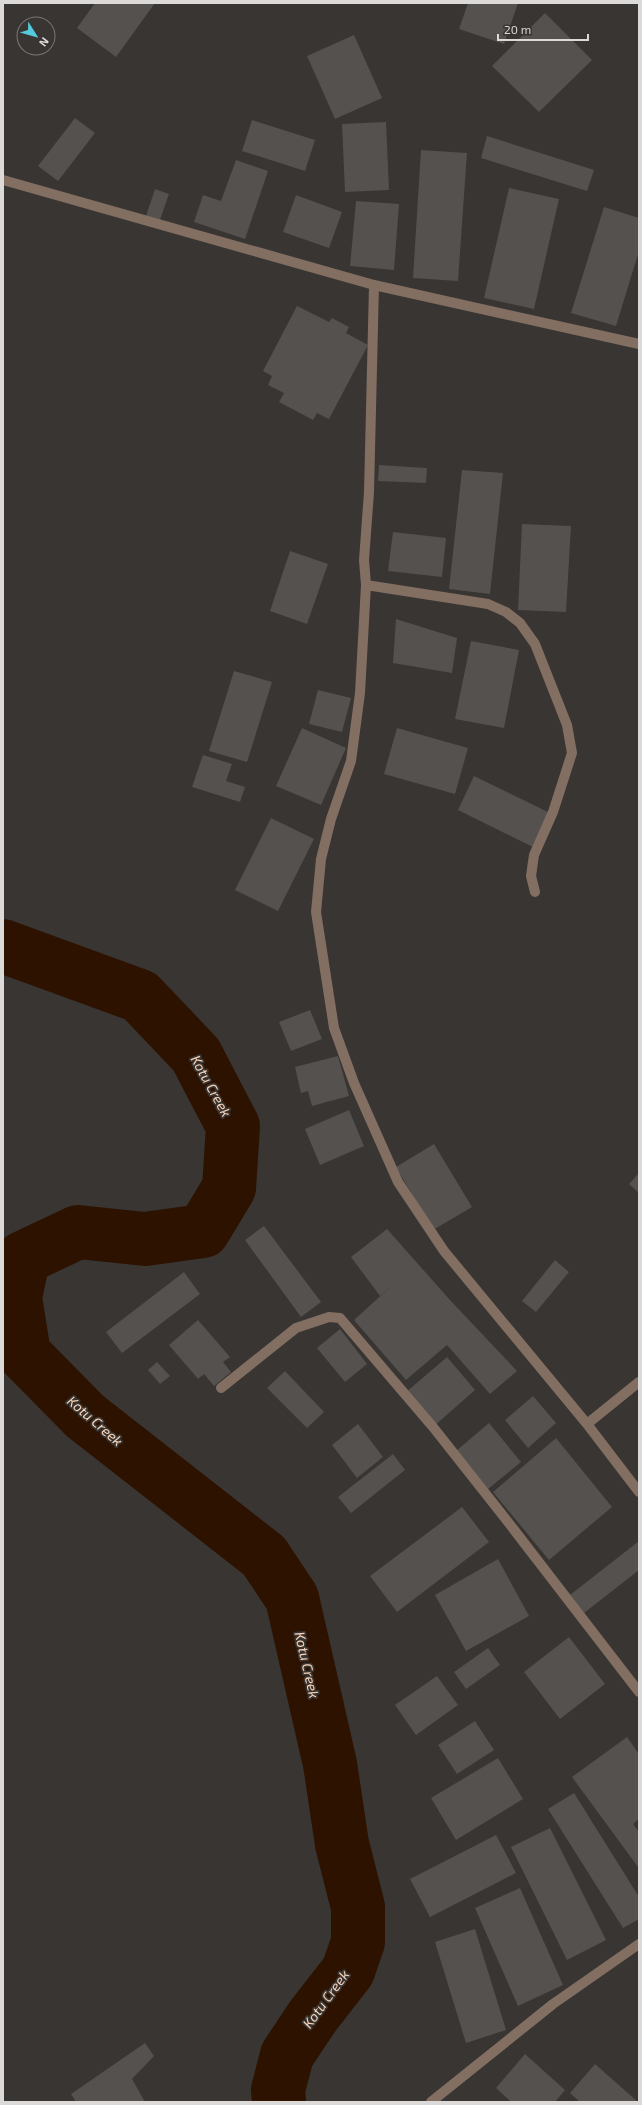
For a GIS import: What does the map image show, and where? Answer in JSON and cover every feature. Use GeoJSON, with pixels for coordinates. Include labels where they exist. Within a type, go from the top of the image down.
{"type":"FeatureCollection","features":[{"type":"Feature","properties":{"kind":"street"},"geometry":{"type":"LineString","coordinates":[[3,180],[374,285],[639,344]]}},
{"type":"Feature","properties":{"kind":"street"},"geometry":{"type":"LineString","coordinates":[[374,285],[369,492],[364,560],[366,586],[360,693],[351,761],[331,819],[321,860],[316,912],[334,1028],[354,1083],[398,1182],[444,1251],[588,1424],[639,1492]]}},
{"type":"Feature","properties":{"kind":"street"},"geometry":{"type":"LineString","coordinates":[[366,586],[488,604],[506,612],[520,623],[535,644],[567,725],[572,753],[553,812],[534,855],[530,876],[535,892]]}},
{"type":"Feature","properties":{"kind":"street"},"geometry":{"type":"LineString","coordinates":[[221,1388],[296,1328],[330,1317],[340,1318],[433,1427],[639,1692]]}},
{"type":"Feature","properties":{"kind":"street"},"geometry":{"type":"LineString","coordinates":[[588,1424],[639,1382]]}},
{"type":"Feature","properties":{"kind":"street"},"geometry":{"type":"LineString","coordinates":[[432,2102],[553,2004],[639,1944]]}},
{"type":"Feature","properties":{"kind":"building"},"geometry":{"type":"Polygon","coordinates":[[[95,3],[155,3],[116,57],[77,28],[95,3]]]}},
{"type":"Feature","properties":{"kind":"building"},"geometry":{"type":"Polygon","coordinates":[[[468,3],[518,3],[504,44],[459,29],[468,3]]]}},
{"type":"Feature","properties":{"kind":"building"},"geometry":{"type":"Polygon","coordinates":[[[545,13],[592,60],[539,112],[492,66],[545,13]]]}},
{"type":"Feature","properties":{"kind":"building"},"geometry":{"type":"Polygon","coordinates":[[[354,35],[382,98],[335,119],[307,56],[354,35]]]}},
{"type":"Feature","properties":{"kind":"building"},"geometry":{"type":"Polygon","coordinates":[[[75,118],[95,133],[58,181],[38,166],[75,118]]]}},
{"type":"Feature","properties":{"kind":"building"},"geometry":{"type":"Polygon","coordinates":[[[252,120],[315,140],[305,171],[242,151],[252,120]]]}},
{"type":"Feature","properties":{"kind":"building"},"geometry":{"type":"Polygon","coordinates":[[[386,122],[389,190],[345,192],[342,124],[386,122]]]}},
{"type":"Feature","properties":{"kind":"building"},"geometry":{"type":"Polygon","coordinates":[[[487,136],[594,170],[587,191],[481,158],[487,136]]]}},
{"type":"Feature","properties":{"kind":"building"},"geometry":{"type":"Polygon","coordinates":[[[421,150],[467,153],[458,281],[413,278],[421,150]]]}},
{"type":"Feature","properties":{"kind":"building"},"geometry":{"type":"Polygon","coordinates":[[[236,160],[268,171],[245,239],[194,222],[203,195],[221,201],[236,160]]]}},
{"type":"Feature","properties":{"kind":"building"},"geometry":{"type":"Polygon","coordinates":[[[509,188],[559,199],[534,309],[484,298],[509,188]]]}},
{"type":"Feature","properties":{"kind":"building"},"geometry":{"type":"Polygon","coordinates":[[[155,189],[169,194],[160,220],[146,216],[155,189]]]}},
{"type":"Feature","properties":{"kind":"building"},"geometry":{"type":"Polygon","coordinates":[[[296,195],[342,212],[329,248],[283,232],[296,195]]]}},
{"type":"Feature","properties":{"kind":"building"},"geometry":{"type":"Polygon","coordinates":[[[356,201],[399,204],[394,270],[350,266],[356,201]]]}},
{"type":"Feature","properties":{"kind":"building"},"geometry":{"type":"Polygon","coordinates":[[[604,207],[639,218],[639,251],[616,326],[571,313],[604,207]]]}},
{"type":"Feature","properties":{"kind":"building"},"geometry":{"type":"Polygon","coordinates":[[[297,306],[329,322],[332,318],[349,327],[346,333],[368,345],[329,419],[317,413],[313,420],[279,402],[284,393],[268,385],[272,376],[263,371],[297,306]]]}},
{"type":"Feature","properties":{"kind":"building"},"geometry":{"type":"Polygon","coordinates":[[[379,465],[427,468],[426,483],[378,481],[379,465]]]}},
{"type":"Feature","properties":{"kind":"building"},"geometry":{"type":"Polygon","coordinates":[[[462,470],[503,473],[490,594],[449,589],[462,470]]]}},
{"type":"Feature","properties":{"kind":"building"},"geometry":{"type":"Polygon","coordinates":[[[522,524],[571,526],[566,612],[518,610],[522,524]]]}},
{"type":"Feature","properties":{"kind":"building"},"geometry":{"type":"Polygon","coordinates":[[[393,532],[446,538],[442,577],[388,571],[393,532]]]}},
{"type":"Feature","properties":{"kind":"building"},"geometry":{"type":"Polygon","coordinates":[[[290,551],[328,564],[307,624],[270,611],[290,551]]]}},
{"type":"Feature","properties":{"kind":"building"},"geometry":{"type":"Polygon","coordinates":[[[396,619],[457,638],[452,673],[393,663],[396,619]]]}},
{"type":"Feature","properties":{"kind":"building"},"geometry":{"type":"Polygon","coordinates":[[[471,641],[519,650],[504,728],[455,719],[471,641]]]}},
{"type":"Feature","properties":{"kind":"building"},"geometry":{"type":"Polygon","coordinates":[[[234,671],[272,682],[247,762],[209,751],[234,671]]]}},
{"type":"Feature","properties":{"kind":"building"},"geometry":{"type":"Polygon","coordinates":[[[318,690],[351,698],[342,732],[309,724],[318,690]]]}},
{"type":"Feature","properties":{"kind":"building"},"geometry":{"type":"Polygon","coordinates":[[[302,728],[346,748],[321,805],[276,786],[302,728]]]}},
{"type":"Feature","properties":{"kind":"building"},"geometry":{"type":"Polygon","coordinates":[[[397,728],[468,748],[455,794],[384,774],[397,728]]]}},
{"type":"Feature","properties":{"kind":"building"},"geometry":{"type":"Polygon","coordinates":[[[203,755],[232,764],[226,781],[245,787],[240,802],[192,787],[203,755]]]}},
{"type":"Feature","properties":{"kind":"building"},"geometry":{"type":"Polygon","coordinates":[[[474,776],[550,813],[533,847],[458,810],[474,776]]]}},
{"type":"Feature","properties":{"kind":"building"},"geometry":{"type":"Polygon","coordinates":[[[271,818],[314,839],[278,911],[235,890],[271,818]]]}},
{"type":"Feature","properties":{"kind":"building"},"geometry":{"type":"Polygon","coordinates":[[[310,1010],[322,1039],[291,1051],[279,1022],[310,1010]]]}},
{"type":"Feature","properties":{"kind":"building"},"geometry":{"type":"Polygon","coordinates":[[[338,1056],[349,1096],[312,1106],[308,1091],[301,1093],[295,1067],[338,1056]]]}},
{"type":"Feature","properties":{"kind":"building"},"geometry":{"type":"Polygon","coordinates":[[[349,1110],[364,1146],[320,1165],[305,1129],[349,1110]]]}},
{"type":"Feature","properties":{"kind":"building"},"geometry":{"type":"Polygon","coordinates":[[[434,1144],[472,1207],[433,1230],[396,1167],[434,1144]]]}},
{"type":"Feature","properties":{"kind":"building"},"geometry":{"type":"Polygon","coordinates":[[[639,1173],[639,1193],[629,1184],[639,1173]]]}},
{"type":"Feature","properties":{"kind":"building"},"geometry":{"type":"Polygon","coordinates":[[[264,1226],[321,1302],[301,1317],[245,1240],[264,1226]]]}},
{"type":"Feature","properties":{"kind":"building"},"geometry":{"type":"Polygon","coordinates":[[[387,1229],[450,1300],[517,1371],[490,1394],[447,1345],[406,1380],[354,1320],[397,1281],[380,1296],[351,1257],[387,1229]]]}},
{"type":"Feature","properties":{"kind":"building"},"geometry":{"type":"Polygon","coordinates":[[[555,1260],[569,1272],[536,1312],[522,1301],[555,1260]]]}},
{"type":"Feature","properties":{"kind":"building"},"geometry":{"type":"Polygon","coordinates":[[[184,1272],[200,1294],[122,1353],[106,1332],[184,1272]]]}},
{"type":"Feature","properties":{"kind":"building"},"geometry":{"type":"Polygon","coordinates":[[[198,1320],[230,1357],[223,1362],[231,1372],[214,1386],[204,1374],[198,1379],[169,1345],[198,1320]]]}},
{"type":"Feature","properties":{"kind":"building"},"geometry":{"type":"Polygon","coordinates":[[[340,1329],[367,1364],[345,1382],[317,1348],[340,1329]]]}},
{"type":"Feature","properties":{"kind":"building"},"geometry":{"type":"Polygon","coordinates":[[[447,1357],[475,1390],[433,1427],[404,1394],[447,1357]]]}},
{"type":"Feature","properties":{"kind":"building"},"geometry":{"type":"Polygon","coordinates":[[[157,1362],[170,1376],[160,1384],[148,1370],[157,1362]]]}},
{"type":"Feature","properties":{"kind":"building"},"geometry":{"type":"Polygon","coordinates":[[[285,1371],[324,1412],[307,1428],[267,1388],[285,1371]]]}},
{"type":"Feature","properties":{"kind":"building"},"geometry":{"type":"Polygon","coordinates":[[[533,1396],[556,1423],[528,1448],[505,1420],[533,1396]]]}},
{"type":"Feature","properties":{"kind":"building"},"geometry":{"type":"Polygon","coordinates":[[[489,1423],[521,1462],[488,1489],[456,1451],[489,1423]]]}},
{"type":"Feature","properties":{"kind":"building"},"geometry":{"type":"Polygon","coordinates":[[[358,1424],[383,1457],[357,1478],[332,1445],[358,1424]]]}},
{"type":"Feature","properties":{"kind":"building"},"geometry":{"type":"Polygon","coordinates":[[[556,1438],[612,1507],[549,1560],[493,1492],[556,1438]]]}},
{"type":"Feature","properties":{"kind":"building"},"geometry":{"type":"Polygon","coordinates":[[[393,1454],[405,1470],[351,1513],[338,1497],[393,1454]]]}},
{"type":"Feature","properties":{"kind":"building"},"geometry":{"type":"Polygon","coordinates":[[[462,1507],[489,1542],[397,1612],[370,1576],[462,1507]]]}},
{"type":"Feature","properties":{"kind":"building"},"geometry":{"type":"Polygon","coordinates":[[[639,1541],[639,1570],[584,1613],[570,1595],[639,1541]]]}},
{"type":"Feature","properties":{"kind":"building"},"geometry":{"type":"Polygon","coordinates":[[[498,1559],[529,1616],[466,1651],[435,1595],[498,1559]]]}},
{"type":"Feature","properties":{"kind":"building"},"geometry":{"type":"Polygon","coordinates":[[[569,1637],[605,1684],[560,1719],[524,1672],[569,1637]]]}},
{"type":"Feature","properties":{"kind":"building"},"geometry":{"type":"Polygon","coordinates":[[[488,1648],[500,1665],[466,1689],[454,1672],[488,1648]]]}},
{"type":"Feature","properties":{"kind":"building"},"geometry":{"type":"Polygon","coordinates":[[[437,1676],[458,1705],[416,1735],[395,1705],[437,1676]]]}},
{"type":"Feature","properties":{"kind":"building"},"geometry":{"type":"Polygon","coordinates":[[[475,1721],[494,1750],[457,1774],[438,1745],[475,1721]]]}},
{"type":"Feature","properties":{"kind":"building"},"geometry":{"type":"Polygon","coordinates":[[[627,1737],[639,1754],[639,1819],[633,1824],[639,1832],[638,1867],[572,1777],[627,1737]]]}},
{"type":"Feature","properties":{"kind":"building"},"geometry":{"type":"Polygon","coordinates":[[[498,1758],[523,1799],[456,1840],[431,1798],[498,1758]]]}},
{"type":"Feature","properties":{"kind":"building"},"geometry":{"type":"Polygon","coordinates":[[[574,1793],[639,1897],[639,1919],[623,1928],[548,1809],[574,1793]]]}},
{"type":"Feature","properties":{"kind":"building"},"geometry":{"type":"Polygon","coordinates":[[[550,1828],[606,1940],[567,1960],[511,1847],[550,1828]]]}},
{"type":"Feature","properties":{"kind":"building"},"geometry":{"type":"Polygon","coordinates":[[[496,1835],[516,1873],[430,1917],[410,1879],[496,1835]]]}},
{"type":"Feature","properties":{"kind":"building"},"geometry":{"type":"Polygon","coordinates":[[[520,1888],[563,1985],[518,2006],[475,1908],[520,1888]]]}},
{"type":"Feature","properties":{"kind":"building"},"geometry":{"type":"Polygon","coordinates":[[[475,1929],[506,2030],[466,2043],[435,1942],[475,1929]]]}},
{"type":"Feature","properties":{"kind":"building"},"geometry":{"type":"Polygon","coordinates":[[[145,2043],[154,2056],[132,2079],[145,2102],[76,2102],[71,2094],[145,2043]]]}},
{"type":"Feature","properties":{"kind":"building"},"geometry":{"type":"Polygon","coordinates":[[[525,2054],[565,2090],[555,2102],[511,2102],[496,2088],[525,2054]]]}},
{"type":"Feature","properties":{"kind":"building"},"geometry":{"type":"Polygon","coordinates":[[[595,2064],[638,2102],[580,2102],[570,2093],[595,2064]]]}},
{"type":"Feature","properties":{"kind":"waterway","name":"Kotu Creek"},"geometry":{"type":"LineString","coordinates":[[3,946],[140,996],[196,1055],[233,1126],[229,1188],[203,1231],[145,1239],[78,1232],[23,1258],[15,1298],[24,1354],[85,1416],[264,1556],[292,1598],[330,1764],[342,1844],[358,1907],[358,1942],[348,1971],[313,2016],[287,2055],[278,2090],[279,2102]]}}]}
